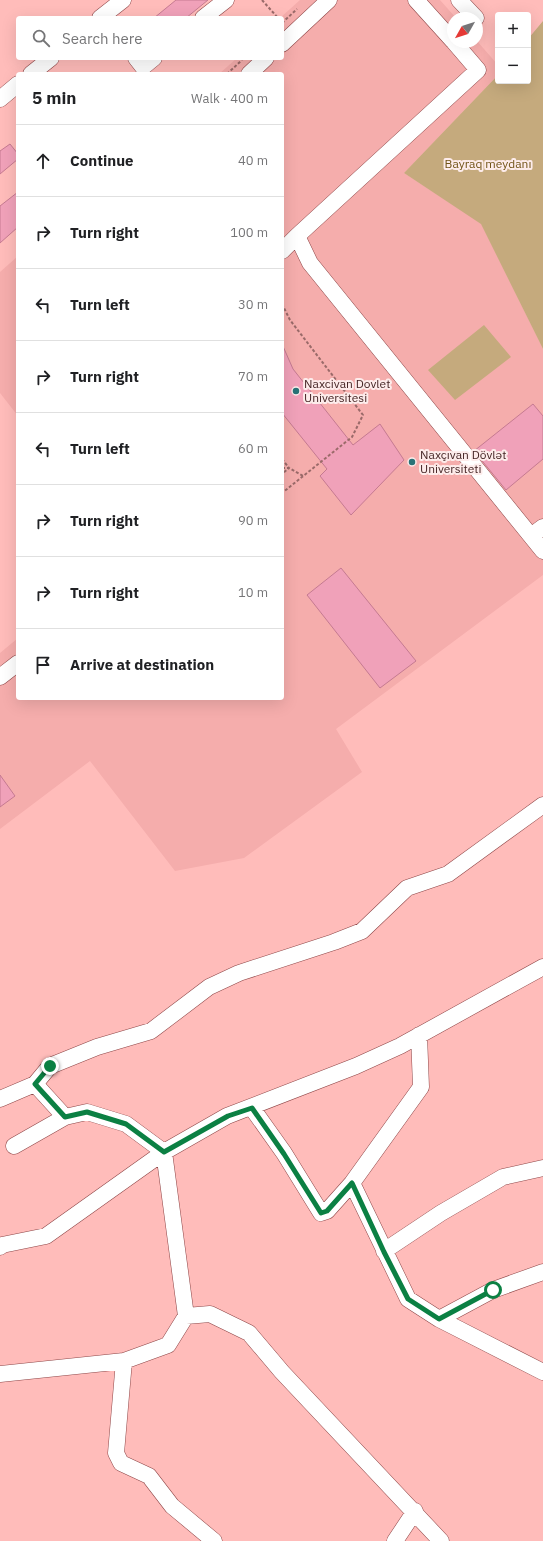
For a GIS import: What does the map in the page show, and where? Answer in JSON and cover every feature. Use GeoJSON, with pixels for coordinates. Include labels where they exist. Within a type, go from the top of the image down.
{"type":"FeatureCollection","features":[{"type":"Feature","properties":{"kind":"street"},"geometry":{"type":"LineString","coordinates":[[103,16],[122,0]]}},
{"type":"Feature","properties":{"kind":"street"},"geometry":{"type":"LineString","coordinates":[[206,16],[226,0]]}},
{"type":"Feature","properties":{"kind":"street"},"geometry":{"type":"LineString","coordinates":[[284,42],[329,0]]}},
{"type":"Feature","properties":{"kind":"street"},"geometry":{"type":"LineString","coordinates":[[416,0],[447,35]]}},
{"type":"Feature","properties":{"kind":"street"},"geometry":{"type":"LineString","coordinates":[[459,0],[470,12]]}},
{"type":"Feature","properties":{"kind":"street"},"geometry":{"type":"LineString","coordinates":[[284,249],[478,70],[458,48]]}},
{"type":"Feature","properties":{"kind":"street"},"geometry":{"type":"LineString","coordinates":[[34,72],[48,60]]}},
{"type":"Feature","properties":{"kind":"street"},"geometry":{"type":"LineString","coordinates":[[251,72],[264,60]]}},
{"type":"Feature","properties":{"kind":"street"},"geometry":{"type":"LineString","coordinates":[[0,99],[16,86]]}},
{"type":"Feature","properties":{"kind":"street"},"geometry":{"type":"LineString","coordinates":[[297,236],[310,263],[537,532],[543,551]]}},
{"type":"Feature","properties":{"kind":"street"},"geometry":{"type":"LineString","coordinates":[[0,677],[16,665]]}},
{"type":"Feature","properties":{"kind":"street"},"geometry":{"type":"LineString","coordinates":[[0,1099],[35,1084],[50,1066],[97,1047],[151,1031],[210,987],[239,973],[334,942],[362,930],[407,888],[448,874],[543,805]]}},
{"type":"Feature","properties":{"kind":"street"},"geometry":{"type":"LineString","coordinates":[[0,1247],[2,1245],[46,1236],[164,1152],[228,1116],[252,1108],[356,1066],[400,1046],[543,967]]}},
{"type":"Feature","properties":{"kind":"street"},"geometry":{"type":"LineString","coordinates":[[252,1108],[284,1154],[321,1213],[327,1211],[352,1183],[421,1087],[419,1035]]}},
{"type":"Feature","properties":{"kind":"street"},"geometry":{"type":"LineString","coordinates":[[35,1084],[65,1117]]}},
{"type":"Feature","properties":{"kind":"street"},"geometry":{"type":"LineString","coordinates":[[0,1374],[124,1361],[168,1345],[186,1316],[164,1152],[126,1124],[87,1112],[65,1117],[14,1146]]}},
{"type":"Feature","properties":{"kind":"street"},"geometry":{"type":"LineString","coordinates":[[384,1252],[441,1213],[503,1177],[543,1168]]}},
{"type":"Feature","properties":{"kind":"street"},"geometry":{"type":"LineString","coordinates":[[352,1183],[408,1299],[439,1319],[543,1372]]}},
{"type":"Feature","properties":{"kind":"street"},"geometry":{"type":"LineString","coordinates":[[439,1319],[493,1290],[543,1272]]}},
{"type":"Feature","properties":{"kind":"street"},"geometry":{"type":"LineString","coordinates":[[186,1316],[210,1314],[249,1333],[282,1372],[441,1541]]}},
{"type":"Feature","properties":{"kind":"street"},"geometry":{"type":"LineString","coordinates":[[124,1361],[116,1453],[121,1463],[149,1476],[172,1506],[214,1541]]}},
{"type":"Feature","properties":{"kind":"street"},"geometry":{"type":"LineString","coordinates":[[395,1541],[415,1512]]}},
{"type":"Feature","properties":{"kind":"path"},"geometry":{"type":"LineString","coordinates":[[262,0],[276,16]]}},
{"type":"Feature","properties":{"kind":"path"},"geometry":{"type":"LineString","coordinates":[[284,21],[302,5]]}},
{"type":"Feature","properties":{"kind":"path"},"geometry":{"type":"LineString","coordinates":[[229,72],[242,60]]}},
{"type":"Feature","properties":{"kind":"path"},"geometry":{"type":"LineString","coordinates":[[284,308],[290,320],[363,415],[352,437],[284,491]]}},
{"type":"Feature","properties":{"kind":"path"},"geometry":{"type":"LineString","coordinates":[[284,462],[289,468],[302,476]]}},
{"type":"Feature","properties":{"kind":"path"},"geometry":{"type":"LineString","coordinates":[[284,468],[289,468]]}},
{"type":"Feature","properties":{"kind":"path"},"geometry":{"type":"LineString","coordinates":[[284,472],[289,468]]}},
{"type":"Feature","properties":{"kind":"shaded area","name":"Naxçıvan Dövlət Universiteti"},"geometry":{"type":"Polygon","coordinates":[[[300,0],[440,0],[451,12],[447,12],[447,48],[483,48],[495,62],[495,78],[404,173],[481,223],[543,349],[543,575],[336,729],[362,772],[244,858],[175,871],[90,761],[0,829],[0,653],[16,640],[16,700],[284,700],[284,72],[221,72],[235,60],[284,60],[284,16],[282,16],[300,0]]]}},
{"type":"Feature","properties":{"kind":"shaded area"},"geometry":{"type":"Polygon","coordinates":[[[16,258],[16,413],[0,393],[0,272],[16,258]]]}},
{"type":"Feature","properties":{"kind":"green space","name":"Bayraq meydanı"},"geometry":{"type":"Polygon","coordinates":[[[543,21],[543,349],[481,224],[404,173],[495,78],[495,84],[531,84],[531,35],[543,21]]]}},
{"type":"Feature","properties":{"kind":"green space"},"geometry":{"type":"Polygon","coordinates":[[[484,325],[511,357],[455,400],[428,370],[484,325]]]}},
{"type":"Feature","properties":{"kind":"building"},"geometry":{"type":"Polygon","coordinates":[[[176,0],[208,0],[188,16],[156,16],[176,0]]]}},
{"type":"Feature","properties":{"kind":"building"},"geometry":{"type":"Polygon","coordinates":[[[10,144],[16,152],[16,161],[0,174],[0,151],[10,144]]]}},
{"type":"Feature","properties":{"kind":"building"},"geometry":{"type":"Polygon","coordinates":[[[16,194],[16,229],[0,243],[0,206],[16,194]]]}},
{"type":"Feature","properties":{"kind":"building"},"geometry":{"type":"Polygon","coordinates":[[[284,349],[293,369],[353,445],[380,424],[404,460],[351,515],[320,476],[327,469],[284,415],[284,349]]]}},
{"type":"Feature","properties":{"kind":"building"},"geometry":{"type":"Polygon","coordinates":[[[533,404],[543,416],[543,459],[506,490],[474,451],[533,404]]]}},
{"type":"Feature","properties":{"kind":"building"},"geometry":{"type":"Polygon","coordinates":[[[341,568],[416,661],[380,688],[307,595],[341,568]]]}},
{"type":"Feature","properties":{"kind":"building"},"geometry":{"type":"Polygon","coordinates":[[[0,775],[15,796],[0,807],[0,775]]]}},
{"type":"Feature","properties":{"kind":"place","name":"Naxcivan Dovlet Universitesi"},"geometry":{"type":"Point","coordinates":[296,391]}},
{"type":"Feature","properties":{"kind":"place","name":"Naxçıvan Dövlət Universiteti"},"geometry":{"type":"Point","coordinates":[412,462]}},
{"type":"Feature","properties":{"kind":"route"},"geometry":{"type":"LineString","coordinates":[[50,1066],[35,1084],[65,1117],[87,1112],[126,1124],[164,1152],[228,1116],[252,1108],[284,1154],[321,1213],[327,1211],[352,1183],[408,1299],[439,1319],[493,1290]]}}]}
